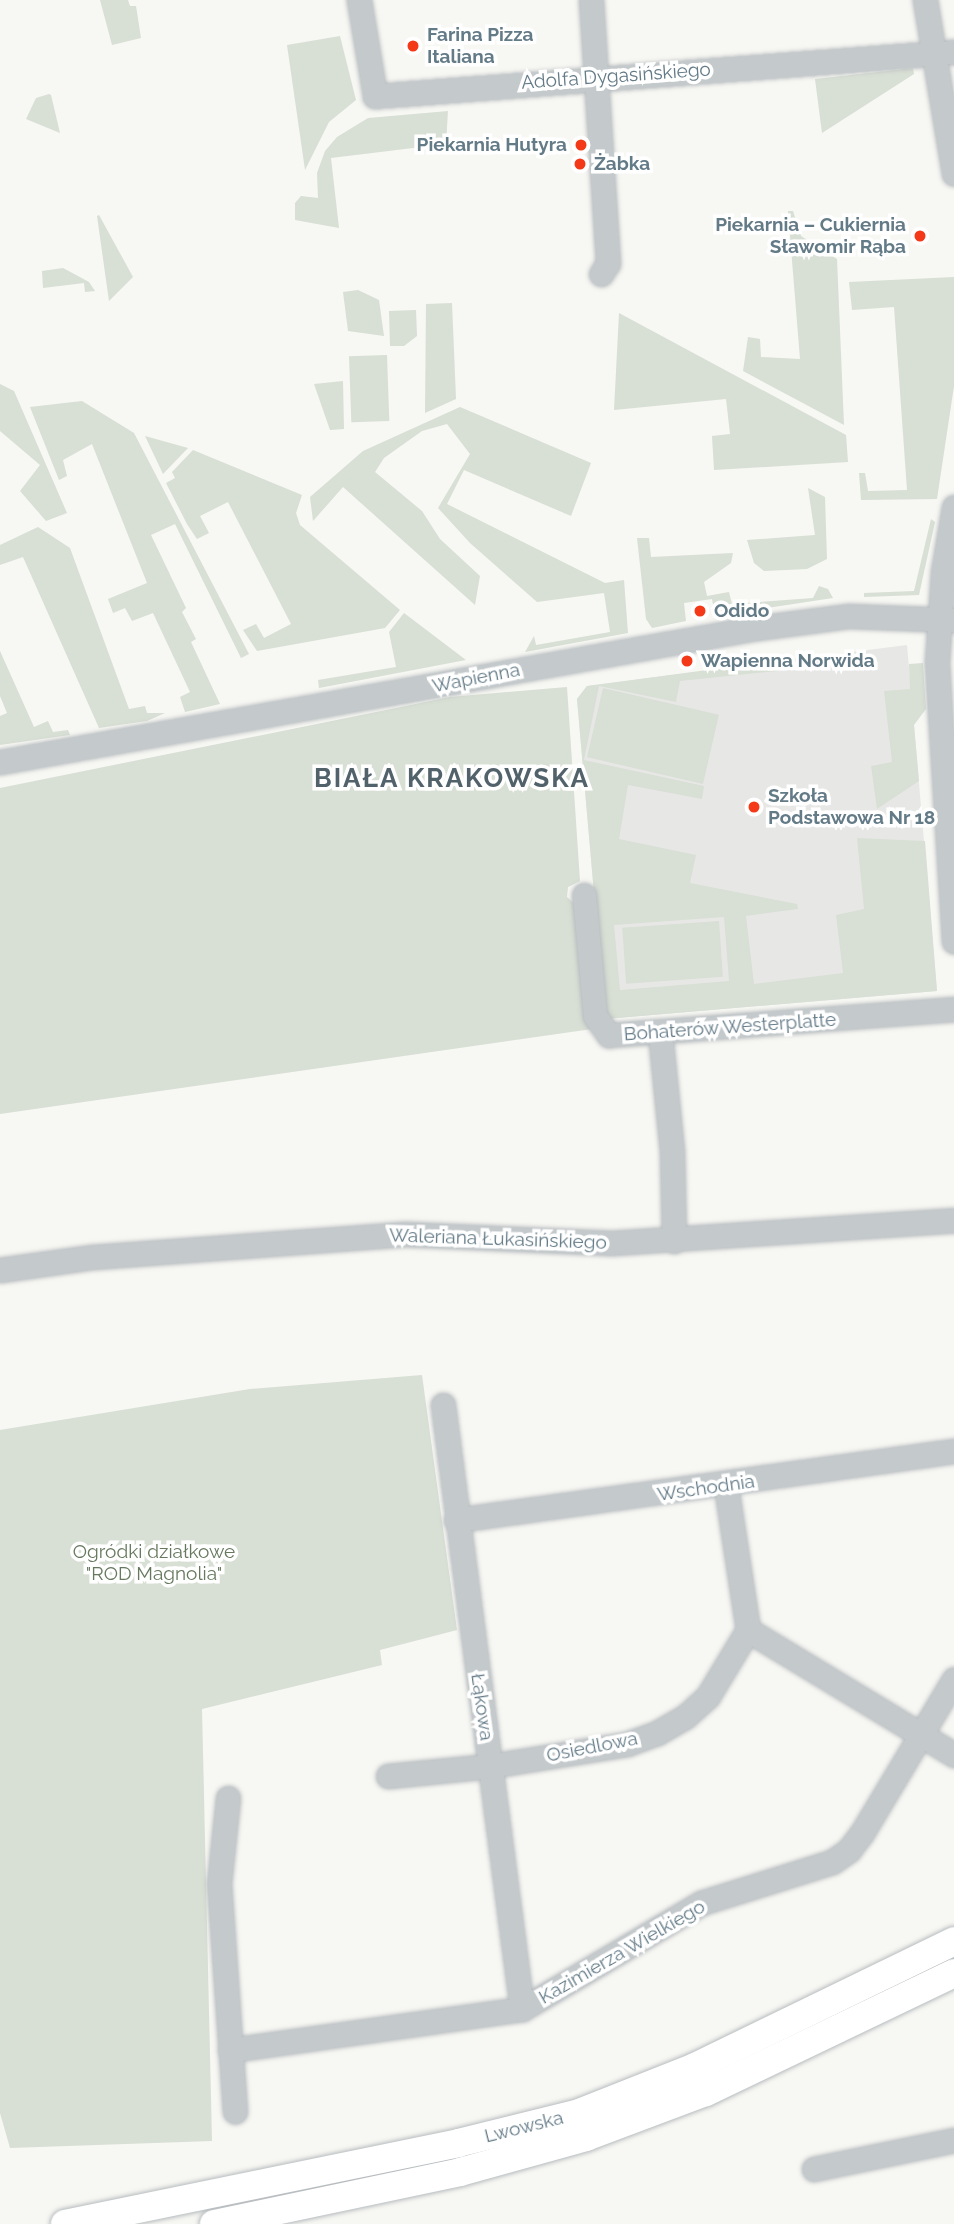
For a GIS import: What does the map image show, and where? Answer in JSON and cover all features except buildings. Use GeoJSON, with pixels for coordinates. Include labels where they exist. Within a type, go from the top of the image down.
{"type":"FeatureCollection","features":[{"type":"Feature","properties":{"kind":"main road","name":"Lwowska"},"geometry":{"type":"LineString","coordinates":[[65,2224],[458,2143],[579,2113],[695,2067],[954,1941]]}},
{"type":"Feature","properties":{"kind":"main road","name":"Lwowska"},"geometry":{"type":"LineString","coordinates":[[214,2224],[460,2172],[586,2137],[706,2092],[954,1973]]}},
{"type":"Feature","properties":{"kind":"street","name":"Adolfa Dygasińskiego"},"geometry":{"type":"LineString","coordinates":[[359,0],[376,96],[944,53]]}},
{"type":"Feature","properties":{"kind":"street"},"geometry":{"type":"LineString","coordinates":[[591,0],[608,263],[601,274]]}},
{"type":"Feature","properties":{"kind":"street"},"geometry":{"type":"LineString","coordinates":[[925,0],[944,53],[954,174]]}},
{"type":"Feature","properties":{"kind":"street"},"geometry":{"type":"LineString","coordinates":[[954,507],[946,619],[937,663],[954,941]]}},
{"type":"Feature","properties":{"kind":"street","name":"Wapienna"},"geometry":{"type":"LineString","coordinates":[[0,762],[756,628],[849,616],[946,619]]}},
{"type":"Feature","properties":{"kind":"street","name":"Bohaterów Westerplatte"},"geometry":{"type":"LineString","coordinates":[[584,895],[599,1025],[617,1037],[954,1009]]}},
{"type":"Feature","properties":{"kind":"street"},"geometry":{"type":"LineString","coordinates":[[660,1033],[672,1152],[674,1241]]}},
{"type":"Feature","properties":{"kind":"street","name":"Waleriana Łukasińskiego"},"geometry":{"type":"LineString","coordinates":[[0,1270],[93,1257],[405,1234],[674,1241],[954,1220]]}},
{"type":"Feature","properties":{"kind":"street","name":"Łąkowa"},"geometry":{"type":"LineString","coordinates":[[443,1405],[522,2009]]}},
{"type":"Feature","properties":{"kind":"street","name":"Wschodnia"},"geometry":{"type":"LineString","coordinates":[[456,1520],[726,1486],[954,1451]]}},
{"type":"Feature","properties":{"kind":"street"},"geometry":{"type":"LineString","coordinates":[[726,1486],[748,1630],[954,1755]]}},
{"type":"Feature","properties":{"kind":"street","name":"Osiedlowa"},"geometry":{"type":"LineString","coordinates":[[388,1776],[490,1766],[627,1744],[657,1733],[685,1717],[708,1696],[748,1630]]}},
{"type":"Feature","properties":{"kind":"street","name":"Kazimierza Wielkiego"},"geometry":{"type":"LineString","coordinates":[[230,2050],[522,2009],[701,1903],[840,1857],[862,1833],[954,1679]]}},
{"type":"Feature","properties":{"kind":"street"},"geometry":{"type":"LineString","coordinates":[[228,1798],[219,1883],[235,2110]]}},
{"type":"Feature","properties":{"kind":"street"},"geometry":{"type":"LineString","coordinates":[[814,2169],[954,2140]]}},
{"type":"Feature","properties":{"kind":"shaded area","name":"Szkoła Podstawowa Nr 18"},"geometry":{"type":"Polygon","coordinates":[[[907,645],[937,991],[605,1019],[577,699],[587,686],[907,645]]]}},
{"type":"Feature","properties":{"kind":"green space"},"geometry":{"type":"Polygon","coordinates":[[[100,0],[128,0],[130,6],[136,6],[141,38],[112,45],[100,0]]]}},
{"type":"Feature","properties":{"kind":"green space"},"geometry":{"type":"Polygon","coordinates":[[[340,36],[356,100],[329,122],[305,170],[287,45],[340,36]]]}},
{"type":"Feature","properties":{"kind":"green space"},"geometry":{"type":"Polygon","coordinates":[[[913,68],[914,74],[822,133],[815,79],[913,68]]]}},
{"type":"Feature","properties":{"kind":"green space"},"geometry":{"type":"Polygon","coordinates":[[[49,94],[60,133],[26,119],[36,98],[49,94]]]}},
{"type":"Feature","properties":{"kind":"green space"},"geometry":{"type":"Polygon","coordinates":[[[448,111],[446,144],[331,158],[339,228],[295,220],[295,203],[301,196],[318,198],[317,173],[325,151],[337,137],[368,118],[448,111]]]}},
{"type":"Feature","properties":{"kind":"green space"},"geometry":{"type":"Polygon","coordinates":[[[788,211],[793,211],[801,236],[837,259],[844,425],[743,371],[748,337],[760,339],[761,357],[800,359],[788,211]]]}},
{"type":"Feature","properties":{"kind":"green space"},"geometry":{"type":"Polygon","coordinates":[[[99,215],[133,277],[109,301],[97,216],[99,215]]]}},
{"type":"Feature","properties":{"kind":"green space"},"geometry":{"type":"Polygon","coordinates":[[[63,268],[89,282],[95,291],[85,292],[84,283],[43,288],[42,271],[63,268]]]}},
{"type":"Feature","properties":{"kind":"green space"},"geometry":{"type":"Polygon","coordinates":[[[954,277],[954,386],[937,499],[861,500],[859,473],[865,473],[868,491],[907,490],[894,307],[852,310],[849,282],[954,277]]]}},
{"type":"Feature","properties":{"kind":"green space"},"geometry":{"type":"Polygon","coordinates":[[[358,290],[379,300],[384,336],[348,331],[343,292],[358,290]]]}},
{"type":"Feature","properties":{"kind":"green space"},"geometry":{"type":"Polygon","coordinates":[[[452,303],[456,399],[425,413],[426,304],[452,303]]]}},
{"type":"Feature","properties":{"kind":"green space"},"geometry":{"type":"Polygon","coordinates":[[[416,310],[417,336],[404,346],[390,346],[389,311],[416,310]]]}},
{"type":"Feature","properties":{"kind":"green space"},"geometry":{"type":"Polygon","coordinates":[[[619,313],[846,435],[848,462],[714,470],[712,436],[730,434],[726,399],[614,410],[619,313]]]}},
{"type":"Feature","properties":{"kind":"green space"},"geometry":{"type":"Polygon","coordinates":[[[387,355],[389,421],[351,422],[349,356],[387,355]]]}},
{"type":"Feature","properties":{"kind":"green space"},"geometry":{"type":"Polygon","coordinates":[[[343,381],[344,429],[330,430],[314,384],[343,381]]]}},
{"type":"Feature","properties":{"kind":"green space"},"geometry":{"type":"Polygon","coordinates":[[[0,384],[14,391],[67,513],[46,521],[20,491],[40,465],[0,431],[0,384]]]}},
{"type":"Feature","properties":{"kind":"green space"},"geometry":{"type":"Polygon","coordinates":[[[82,401],[134,433],[249,654],[241,658],[175,524],[151,535],[186,608],[182,612],[196,639],[191,642],[220,704],[185,712],[180,697],[190,692],[153,613],[132,621],[125,608],[113,613],[108,599],[147,583],[92,444],[63,460],[67,476],[59,480],[30,407],[82,401]]]}},
{"type":"Feature","properties":{"kind":"green space"},"geometry":{"type":"Polygon","coordinates":[[[460,407],[591,463],[571,516],[464,470],[447,504],[605,583],[624,580],[628,633],[525,652],[534,636],[536,645],[610,632],[604,593],[537,602],[470,543],[438,508],[470,454],[447,424],[422,431],[384,458],[375,472],[422,511],[440,539],[480,576],[475,605],[343,487],[313,521],[310,497],[363,451],[460,407]]]}},
{"type":"Feature","properties":{"kind":"green space"},"geometry":{"type":"Polygon","coordinates":[[[145,436],[188,448],[163,474],[145,436]]]}},
{"type":"Feature","properties":{"kind":"green space"},"geometry":{"type":"Polygon","coordinates":[[[193,450],[302,495],[296,513],[300,525],[400,610],[385,628],[257,651],[243,630],[256,624],[264,638],[291,624],[228,502],[200,516],[209,533],[197,539],[187,524],[166,483],[175,478],[172,472],[193,450]]]}},
{"type":"Feature","properties":{"kind":"green space"},"geometry":{"type":"Polygon","coordinates":[[[808,488],[825,497],[827,559],[807,569],[764,571],[754,563],[747,540],[815,535],[808,488]]]}},
{"type":"Feature","properties":{"kind":"green space"},"geometry":{"type":"Polygon","coordinates":[[[931,519],[935,522],[919,595],[864,597],[864,593],[914,591],[931,519]]]}},
{"type":"Feature","properties":{"kind":"green space"},"geometry":{"type":"Polygon","coordinates":[[[38,527],[70,548],[129,709],[145,706],[147,713],[165,713],[147,721],[99,728],[23,557],[0,565],[0,545],[38,527]]]}},
{"type":"Feature","properties":{"kind":"green space"},"geometry":{"type":"Polygon","coordinates":[[[637,538],[649,538],[651,557],[733,553],[731,563],[704,582],[707,596],[729,592],[732,604],[813,598],[819,586],[828,589],[833,598],[715,616],[712,599],[684,603],[686,621],[652,628],[646,619],[637,538]]]}},
{"type":"Feature","properties":{"kind":"green space"},"geometry":{"type":"Polygon","coordinates":[[[404,613],[466,660],[319,688],[318,680],[396,667],[389,632],[404,613]]]}},
{"type":"Feature","properties":{"kind":"green space"},"geometry":{"type":"Polygon","coordinates":[[[0,651],[34,727],[48,721],[53,732],[68,730],[70,735],[0,745],[0,716],[7,713],[0,696],[0,651]]]}},
{"type":"Feature","properties":{"kind":"green space"},"geometry":{"type":"Polygon","coordinates":[[[828,654],[777,671],[680,681],[676,702],[599,686],[584,760],[704,786],[702,799],[628,785],[619,839],[696,855],[690,883],[797,904],[798,909],[746,916],[754,984],[843,973],[836,915],[864,909],[857,838],[925,841],[937,991],[605,1019],[577,699],[587,686],[828,654]],[[724,917],[614,925],[620,990],[729,981],[724,917]]]}},
{"type":"Feature","properties":{"kind":"green space"},"geometry":{"type":"Polygon","coordinates":[[[923,663],[926,709],[914,725],[919,781],[877,809],[871,766],[892,762],[884,691],[910,689],[909,664],[923,663]]]}},
{"type":"Feature","properties":{"kind":"green space"},"geometry":{"type":"Polygon","coordinates":[[[567,687],[580,881],[568,887],[567,897],[582,910],[592,1029],[0,1114],[0,788],[450,697],[567,687]]]}},
{"type":"Feature","properties":{"kind":"green space"},"geometry":{"type":"Polygon","coordinates":[[[603,688],[719,715],[703,784],[587,757],[603,688]]]}},
{"type":"Feature","properties":{"kind":"green space"},"geometry":{"type":"Polygon","coordinates":[[[719,921],[723,977],[626,984],[622,928],[719,921]]]}},
{"type":"Feature","properties":{"kind":"green space","name":"Ogródki działkowe \"ROD Magnolia\""},"geometry":{"type":"Polygon","coordinates":[[[422,1375],[457,1630],[380,1650],[382,1665],[202,1709],[212,2141],[10,2148],[0,2113],[0,1430],[250,1389],[422,1375]]]}},
{"type":"Feature","properties":{"kind":"place","name":"Farina Pizza Italiana"},"geometry":{"type":"Point","coordinates":[413,46]}},
{"type":"Feature","properties":{"kind":"place","name":"Piekarnia Hutyra"},"geometry":{"type":"Point","coordinates":[581,145]}},
{"type":"Feature","properties":{"kind":"place","name":"Żabka"},"geometry":{"type":"Point","coordinates":[580,164]}},
{"type":"Feature","properties":{"kind":"place","name":"Piekarnia – Cukiernia Sławomir Rąba"},"geometry":{"type":"Point","coordinates":[920,236]}},
{"type":"Feature","properties":{"kind":"place","name":"Odido"},"geometry":{"type":"Point","coordinates":[700,611]}},
{"type":"Feature","properties":{"kind":"place","name":"Wapienna Norwida"},"geometry":{"type":"Point","coordinates":[687,661]}},
{"type":"Feature","properties":{"kind":"place","name":"Szkoła Podstawowa Nr 18"},"geometry":{"type":"Point","coordinates":[754,807]}},
{"type":"Feature","properties":{"kind":"district","name":"BIAŁA KRAKOWSKA"},"geometry":{"type":"Point","coordinates":[452,779]}}]}
